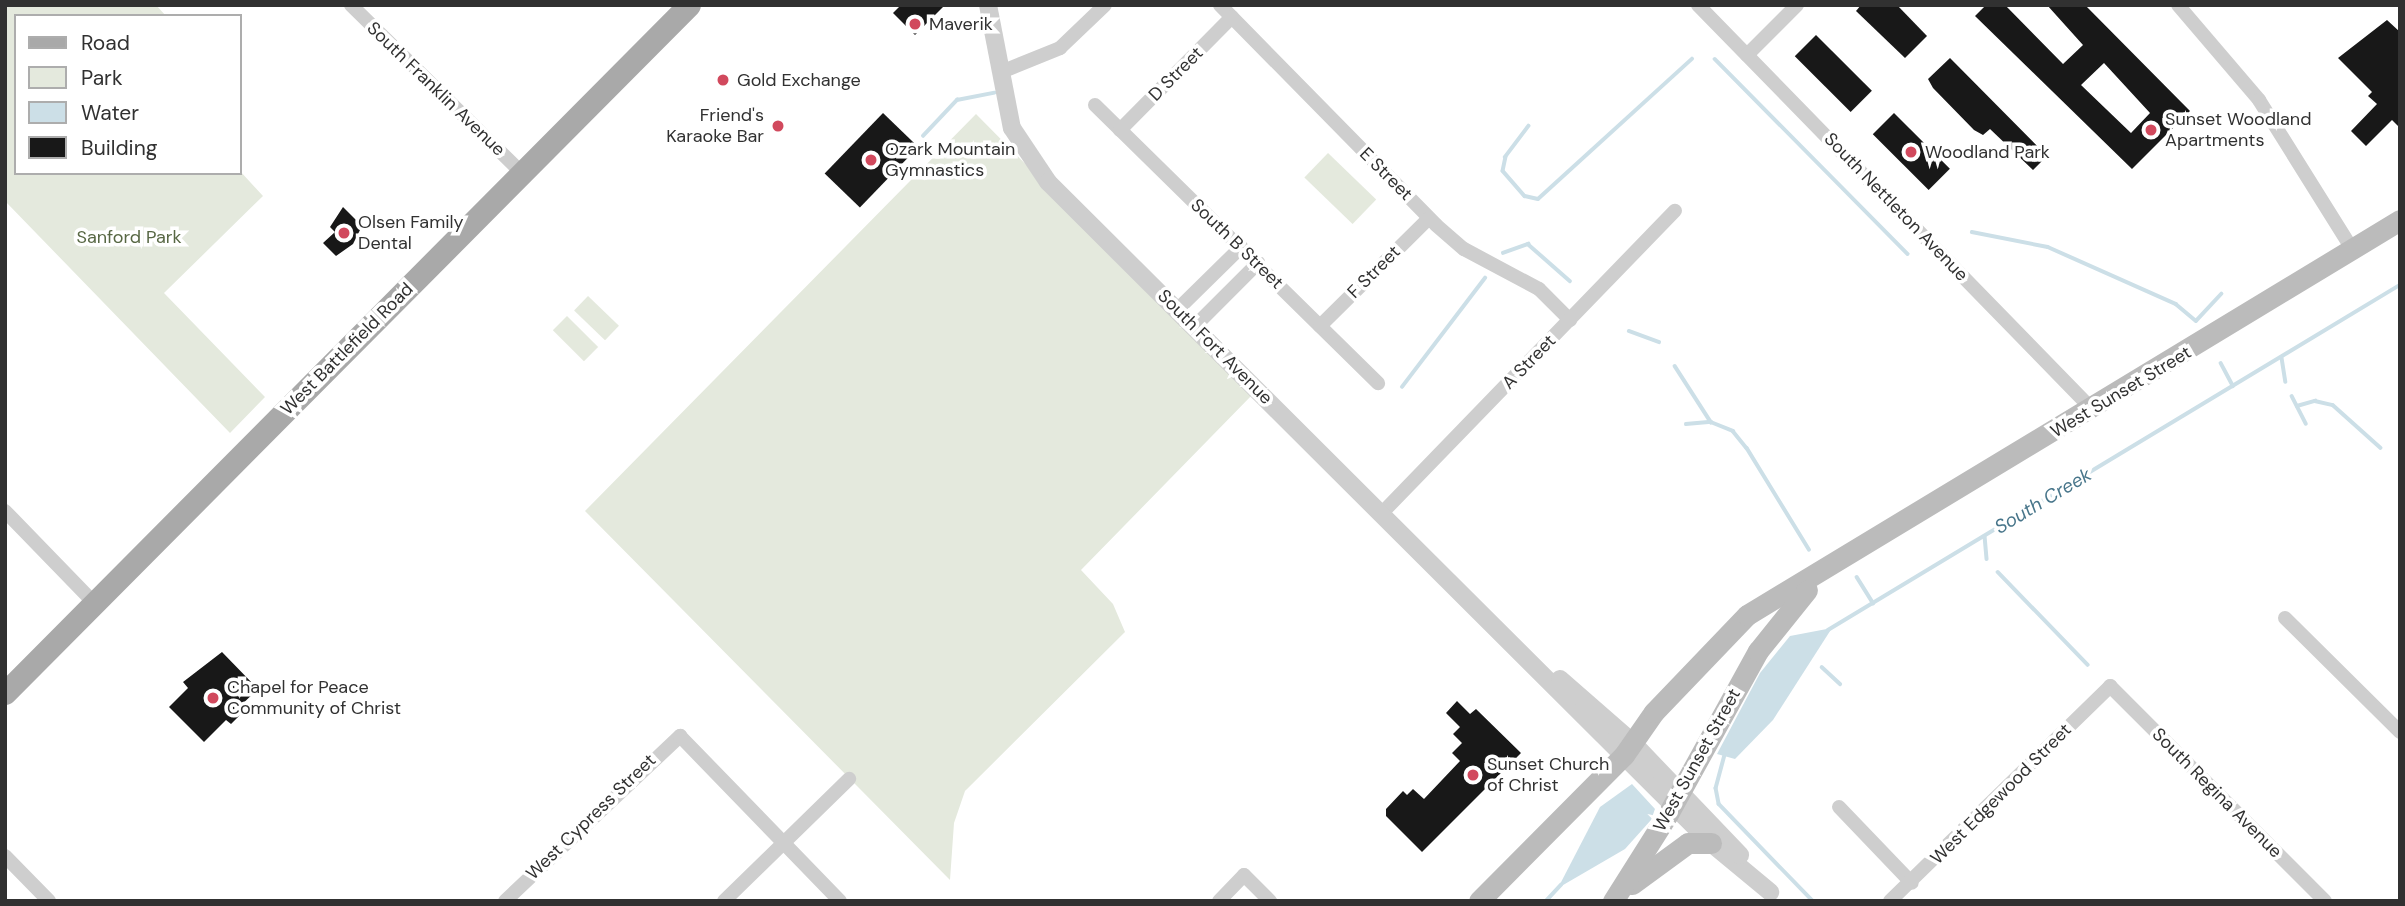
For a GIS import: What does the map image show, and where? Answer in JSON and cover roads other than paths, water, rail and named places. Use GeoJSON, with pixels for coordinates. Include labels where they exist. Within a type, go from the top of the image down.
{"type":"FeatureCollection","features":[{"type":"Feature","properties":{"kind":"main road","name":"West Battlefield Road"},"geometry":{"type":"LineString","coordinates":[[5,693],[522,173],[681,8]]}},
{"type":"Feature","properties":{"kind":"main road","name":"West Sunset Street"},"geometry":{"type":"LineString","coordinates":[[1479,901],[1628,749],[1654,712],[1746,615],[2354,252],[2400,220]]}},
{"type":"Feature","properties":{"kind":"main road","name":"West Sunset Street"},"geometry":{"type":"LineString","coordinates":[[1616,897],[1677,798],[1781,618],[1840,561]]}},
{"type":"Feature","properties":{"kind":"main road"},"geometry":{"type":"LineString","coordinates":[[1616,897],[1679,847],[1696,840],[1711,843]]}},
{"type":"Feature","properties":{"kind":"street","name":"South Franklin Avenue"},"geometry":{"type":"LineString","coordinates":[[351,5],[522,173]]}},
{"type":"Feature","properties":{"kind":"street","name":"South Fort Avenue"},"geometry":{"type":"LineString","coordinates":[[988,5],[1012,128],[1034,167],[1382,513],[1628,749],[1774,897]]}},
{"type":"Feature","properties":{"kind":"street"},"geometry":{"type":"LineString","coordinates":[[1001,72],[1050,55],[1105,5]]}},
{"type":"Feature","properties":{"kind":"street","name":"E Street"},"geometry":{"type":"LineString","coordinates":[[1220,5],[1429,218],[1464,249],[1539,289],[1570,320]]}},
{"type":"Feature","properties":{"kind":"street","name":"South Nettleton Avenue"},"geometry":{"type":"LineString","coordinates":[[1698,5],[2092,409]]}},
{"type":"Feature","properties":{"kind":"street"},"geometry":{"type":"LineString","coordinates":[[1747,55],[1797,5]]}},
{"type":"Feature","properties":{"kind":"street"},"geometry":{"type":"LineString","coordinates":[[2178,5],[2259,100],[2354,252]]}},
{"type":"Feature","properties":{"kind":"street","name":"D Street"},"geometry":{"type":"LineString","coordinates":[[1120,130],[1232,17]]}},
{"type":"Feature","properties":{"kind":"street","name":"South B Street"},"geometry":{"type":"LineString","coordinates":[[1095,105],[1378,383]]}},
{"type":"Feature","properties":{"kind":"street","name":"A Street"},"geometry":{"type":"LineString","coordinates":[[1382,513],[1675,211]]}},
{"type":"Feature","properties":{"kind":"street","name":"F Street"},"geometry":{"type":"LineString","coordinates":[[1320,326],[1429,218]]}},
{"type":"Feature","properties":{"kind":"street"},"geometry":{"type":"LineString","coordinates":[[1177,310],[1241,247]]}},
{"type":"Feature","properties":{"kind":"street"},"geometry":{"type":"LineString","coordinates":[[1194,327],[1258,263]]}},
{"type":"Feature","properties":{"kind":"street"},"geometry":{"type":"LineString","coordinates":[[5,511],[94,604]]}},
{"type":"Feature","properties":{"kind":"street"},"geometry":{"type":"LineString","coordinates":[[2285,618],[2400,732]]}},
{"type":"Feature","properties":{"kind":"street","name":"West Edgewood Street"},"geometry":{"type":"LineString","coordinates":[[1890,901],[1912,883],[2109,685]]}},
{"type":"Feature","properties":{"kind":"street","name":"South Regina Avenue"},"geometry":{"type":"LineString","coordinates":[[2109,685],[2325,901]]}},
{"type":"Feature","properties":{"kind":"street","name":"West Cypress Street"},"geometry":{"type":"LineString","coordinates":[[505,901],[680,736],[783,842]]}},
{"type":"Feature","properties":{"kind":"street"},"geometry":{"type":"LineString","coordinates":[[724,901],[849,779]]}},
{"type":"Feature","properties":{"kind":"street","name":"South Fort Avenue"},"geometry":{"type":"LineString","coordinates":[[1677,798],[1711,843],[1774,897]]}},
{"type":"Feature","properties":{"kind":"street"},"geometry":{"type":"LineString","coordinates":[[1839,807],[1912,883]]}},
{"type":"Feature","properties":{"kind":"street"},"geometry":{"type":"LineString","coordinates":[[783,842],[840,901]]}},
{"type":"Feature","properties":{"kind":"street"},"geometry":{"type":"LineString","coordinates":[[5,856],[49,901]]}},
{"type":"Feature","properties":{"kind":"street"},"geometry":{"type":"LineString","coordinates":[[1219,901],[1244,876],[1270,901]]}},
{"type":"Feature","properties":{"kind":"water"},"geometry":{"type":"Polygon","coordinates":[[[1832,628],[1773,720],[1735,759],[1717,754],[1760,673],[1790,636],[1832,628]]]}},
{"type":"Feature","properties":{"kind":"water"},"geometry":{"type":"Polygon","coordinates":[[[1632,784],[1655,809],[1651,820],[1625,849],[1558,888],[1600,807],[1632,784]]]}},
{"type":"Feature","properties":{"kind":"waterway"},"geometry":{"type":"LineString","coordinates":[[1529,126],[1506,157],[1503,171],[1525,196],[1538,199],[1692,59]]}},
{"type":"Feature","properties":{"kind":"waterway"},"geometry":{"type":"LineString","coordinates":[[1715,59],[1908,254]]}},
{"type":"Feature","properties":{"kind":"waterway"},"geometry":{"type":"LineString","coordinates":[[923,136],[957,100],[994,93]]}},
{"type":"Feature","properties":{"kind":"waterway"},"geometry":{"type":"LineString","coordinates":[[1972,232],[2048,247],[2176,304],[2196,321],[2221,294]]}},
{"type":"Feature","properties":{"kind":"waterway"},"geometry":{"type":"LineString","coordinates":[[1503,253],[1528,244],[1570,281]]}},
{"type":"Feature","properties":{"kind":"waterway"},"geometry":{"type":"LineString","coordinates":[[1402,387],[1485,278]]}},
{"type":"Feature","properties":{"kind":"waterway","name":"South Creek"},"geometry":{"type":"LineString","coordinates":[[1828,630],[2400,285]]}},
{"type":"Feature","properties":{"kind":"waterway"},"geometry":{"type":"LineString","coordinates":[[1629,331],[1659,342]]}},
{"type":"Feature","properties":{"kind":"waterway"},"geometry":{"type":"LineString","coordinates":[[2282,358],[2286,382]]}},
{"type":"Feature","properties":{"kind":"waterway"},"geometry":{"type":"LineString","coordinates":[[2221,363],[2233,386]]}},
{"type":"Feature","properties":{"kind":"waterway"},"geometry":{"type":"LineString","coordinates":[[1675,366],[1711,422],[1733,431],[1747,448],[1809,549]]}},
{"type":"Feature","properties":{"kind":"waterway"},"geometry":{"type":"LineString","coordinates":[[2292,396],[2306,424]]}},
{"type":"Feature","properties":{"kind":"waterway"},"geometry":{"type":"LineString","coordinates":[[2297,406],[2315,401],[2333,405],[2381,448]]}},
{"type":"Feature","properties":{"kind":"waterway"},"geometry":{"type":"LineString","coordinates":[[1686,424],[1711,422]]}},
{"type":"Feature","properties":{"kind":"waterway"},"geometry":{"type":"LineString","coordinates":[[1985,536],[1987,559]]}},
{"type":"Feature","properties":{"kind":"waterway"},"geometry":{"type":"LineString","coordinates":[[1998,572],[2088,665]]}},
{"type":"Feature","properties":{"kind":"waterway"},"geometry":{"type":"LineString","coordinates":[[1857,577],[1873,603]]}},
{"type":"Feature","properties":{"kind":"waterway"},"geometry":{"type":"LineString","coordinates":[[1822,667],[1840,684]]}},
{"type":"Feature","properties":{"kind":"waterway"},"geometry":{"type":"LineString","coordinates":[[1725,755],[1716,788],[1719,804],[1813,901]]}},
{"type":"Feature","properties":{"kind":"waterway","name":"South Creek"},"geometry":{"type":"LineString","coordinates":[[1546,901],[1561,885]]}},
{"type":"Feature","properties":{"kind":"place","name":"Maverik"},"geometry":{"type":"Point","coordinates":[915,24]}},
{"type":"Feature","properties":{"kind":"place","name":"Gold Exchange"},"geometry":{"type":"Point","coordinates":[723,80]}},
{"type":"Feature","properties":{"kind":"place","name":"Friend's Karaoke Bar"},"geometry":{"type":"Point","coordinates":[778,126]}},
{"type":"Feature","properties":{"kind":"place","name":"Sunset Woodland Apartments"},"geometry":{"type":"Point","coordinates":[2151,130]}},
{"type":"Feature","properties":{"kind":"place","name":"Woodland Park"},"geometry":{"type":"Point","coordinates":[1911,152]}},
{"type":"Feature","properties":{"kind":"place","name":"Ozark Mountain Gymnastics"},"geometry":{"type":"Point","coordinates":[871,160]}},
{"type":"Feature","properties":{"kind":"place","name":"Olsen Family Dental"},"geometry":{"type":"Point","coordinates":[344,233]}},
{"type":"Feature","properties":{"kind":"place","name":"Chapel for Peace Community of Christ"},"geometry":{"type":"Point","coordinates":[213,698]}},
{"type":"Feature","properties":{"kind":"place","name":"Sunset Church of Christ"},"geometry":{"type":"Point","coordinates":[1473,775]}},
{"type":"Feature","properties":{"kind":"park label","name":"Sanford Park"},"geometry":{"type":"Point","coordinates":[129,237]}}]}
